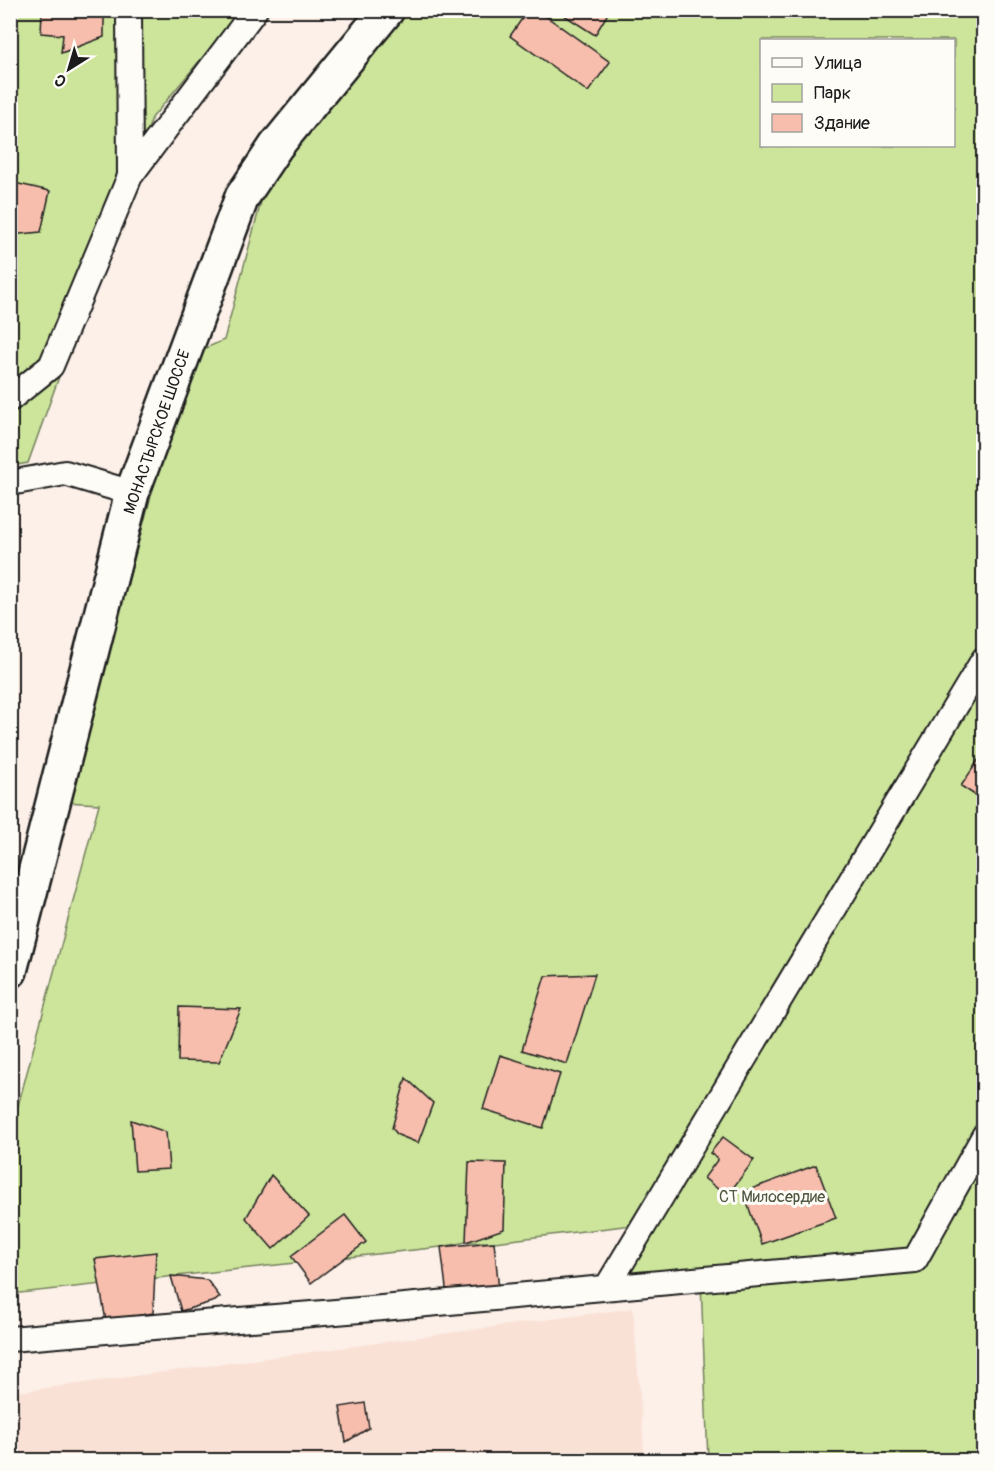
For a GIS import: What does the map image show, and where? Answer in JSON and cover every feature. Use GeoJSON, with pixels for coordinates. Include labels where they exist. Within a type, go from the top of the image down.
{"type":"FeatureCollection","features":[{"type":"Feature","properties":{"kind":"main road","name":"МОНАСТЫРСКОЕ ШОССЕ"},"geometry":{"type":"LineString","coordinates":[[10,970],[132,494],[242,197],[276,146],[387,10]]}},
{"type":"Feature","properties":{"kind":"street"},"geometry":{"type":"LineString","coordinates":[[129,10],[130,176]]}},
{"type":"Feature","properties":{"kind":"street"},"geometry":{"type":"LineString","coordinates":[[10,399],[51,366],[130,176],[255,10]]}},
{"type":"Feature","properties":{"kind":"street"},"geometry":{"type":"LineString","coordinates":[[10,483],[65,473],[132,494]]}},
{"type":"Feature","properties":{"kind":"street"},"geometry":{"type":"LineString","coordinates":[[607,1287],[984,659]]}},
{"type":"Feature","properties":{"kind":"street"},"geometry":{"type":"LineString","coordinates":[[10,1339],[915,1260],[984,1136]]}},
{"type":"Feature","properties":{"kind":"shaded area"},"geometry":{"type":"Polygon","coordinates":[[[633,1308],[645,1460],[11,1460],[10,1393],[633,1308]]]}},
{"type":"Feature","properties":{"kind":"green space"},"geometry":{"type":"Polygon","coordinates":[[[11,11],[241,11],[152,118],[28,463],[11,466],[11,11]]]}},
{"type":"Feature","properties":{"kind":"green space","name":"СТ Милосердие"},"geometry":{"type":"Polygon","coordinates":[[[407,11],[983,11],[983,1460],[708,1460],[701,1283],[598,1278],[640,1224],[11,1294],[11,1132],[99,804],[66,802],[190,355],[224,340],[276,146],[407,11]]]}},
{"type":"Feature","properties":{"kind":"building"},"geometry":{"type":"Polygon","coordinates":[[[63,10],[104,10],[104,37],[61,53],[63,35],[41,33],[42,12],[62,13],[63,10]]]}},
{"type":"Feature","properties":{"kind":"building"},"geometry":{"type":"Polygon","coordinates":[[[528,10],[537,10],[610,62],[588,92],[510,36],[528,10]]]}},
{"type":"Feature","properties":{"kind":"building"},"geometry":{"type":"Polygon","coordinates":[[[556,10],[610,10],[595,35],[556,10]]]}},
{"type":"Feature","properties":{"kind":"building"},"geometry":{"type":"Polygon","coordinates":[[[10,182],[50,191],[41,232],[10,235],[10,182]]]}},
{"type":"Feature","properties":{"kind":"building"},"geometry":{"type":"Polygon","coordinates":[[[979,759],[984,762],[984,801],[961,786],[979,759]]]}},
{"type":"Feature","properties":{"kind":"building"},"geometry":{"type":"Polygon","coordinates":[[[595,974],[567,1064],[522,1050],[545,976],[595,974]]]}},
{"type":"Feature","properties":{"kind":"building"},"geometry":{"type":"Polygon","coordinates":[[[179,1007],[241,1009],[219,1062],[178,1061],[179,1007]]]}},
{"type":"Feature","properties":{"kind":"building"},"geometry":{"type":"Polygon","coordinates":[[[500,1055],[560,1074],[543,1128],[483,1109],[500,1055]]]}},
{"type":"Feature","properties":{"kind":"building"},"geometry":{"type":"Polygon","coordinates":[[[406,1078],[433,1103],[418,1143],[398,1135],[392,1128],[406,1078]]]}},
{"type":"Feature","properties":{"kind":"building"},"geometry":{"type":"Polygon","coordinates":[[[131,1120],[166,1132],[169,1169],[135,1171],[131,1120]]]}},
{"type":"Feature","properties":{"kind":"building"},"geometry":{"type":"Polygon","coordinates":[[[723,1137],[754,1160],[727,1196],[704,1178],[718,1159],[710,1153],[723,1137]]]}},
{"type":"Feature","properties":{"kind":"building"},"geometry":{"type":"Polygon","coordinates":[[[469,1162],[506,1163],[504,1229],[466,1242],[469,1162]]]}},
{"type":"Feature","properties":{"kind":"building"},"geometry":{"type":"Polygon","coordinates":[[[816,1165],[836,1218],[762,1244],[743,1192],[816,1165]]]}},
{"type":"Feature","properties":{"kind":"building"},"geometry":{"type":"Polygon","coordinates":[[[271,1175],[309,1216],[273,1249],[246,1218],[271,1175]]]}},
{"type":"Feature","properties":{"kind":"building"},"geometry":{"type":"Polygon","coordinates":[[[345,1215],[366,1242],[311,1283],[291,1256],[345,1215]]]}},
{"type":"Feature","properties":{"kind":"building"},"geometry":{"type":"Polygon","coordinates":[[[494,1242],[499,1290],[447,1296],[441,1247],[494,1242]]]}},
{"type":"Feature","properties":{"kind":"building"},"geometry":{"type":"Polygon","coordinates":[[[156,1252],[153,1313],[106,1321],[95,1259],[156,1252]]]}},
{"type":"Feature","properties":{"kind":"building"},"geometry":{"type":"Polygon","coordinates":[[[171,1276],[207,1280],[220,1297],[215,1301],[181,1311],[171,1276]]]}},
{"type":"Feature","properties":{"kind":"building"},"geometry":{"type":"Polygon","coordinates":[[[365,1403],[369,1428],[346,1442],[340,1407],[365,1403]]]}}]}
